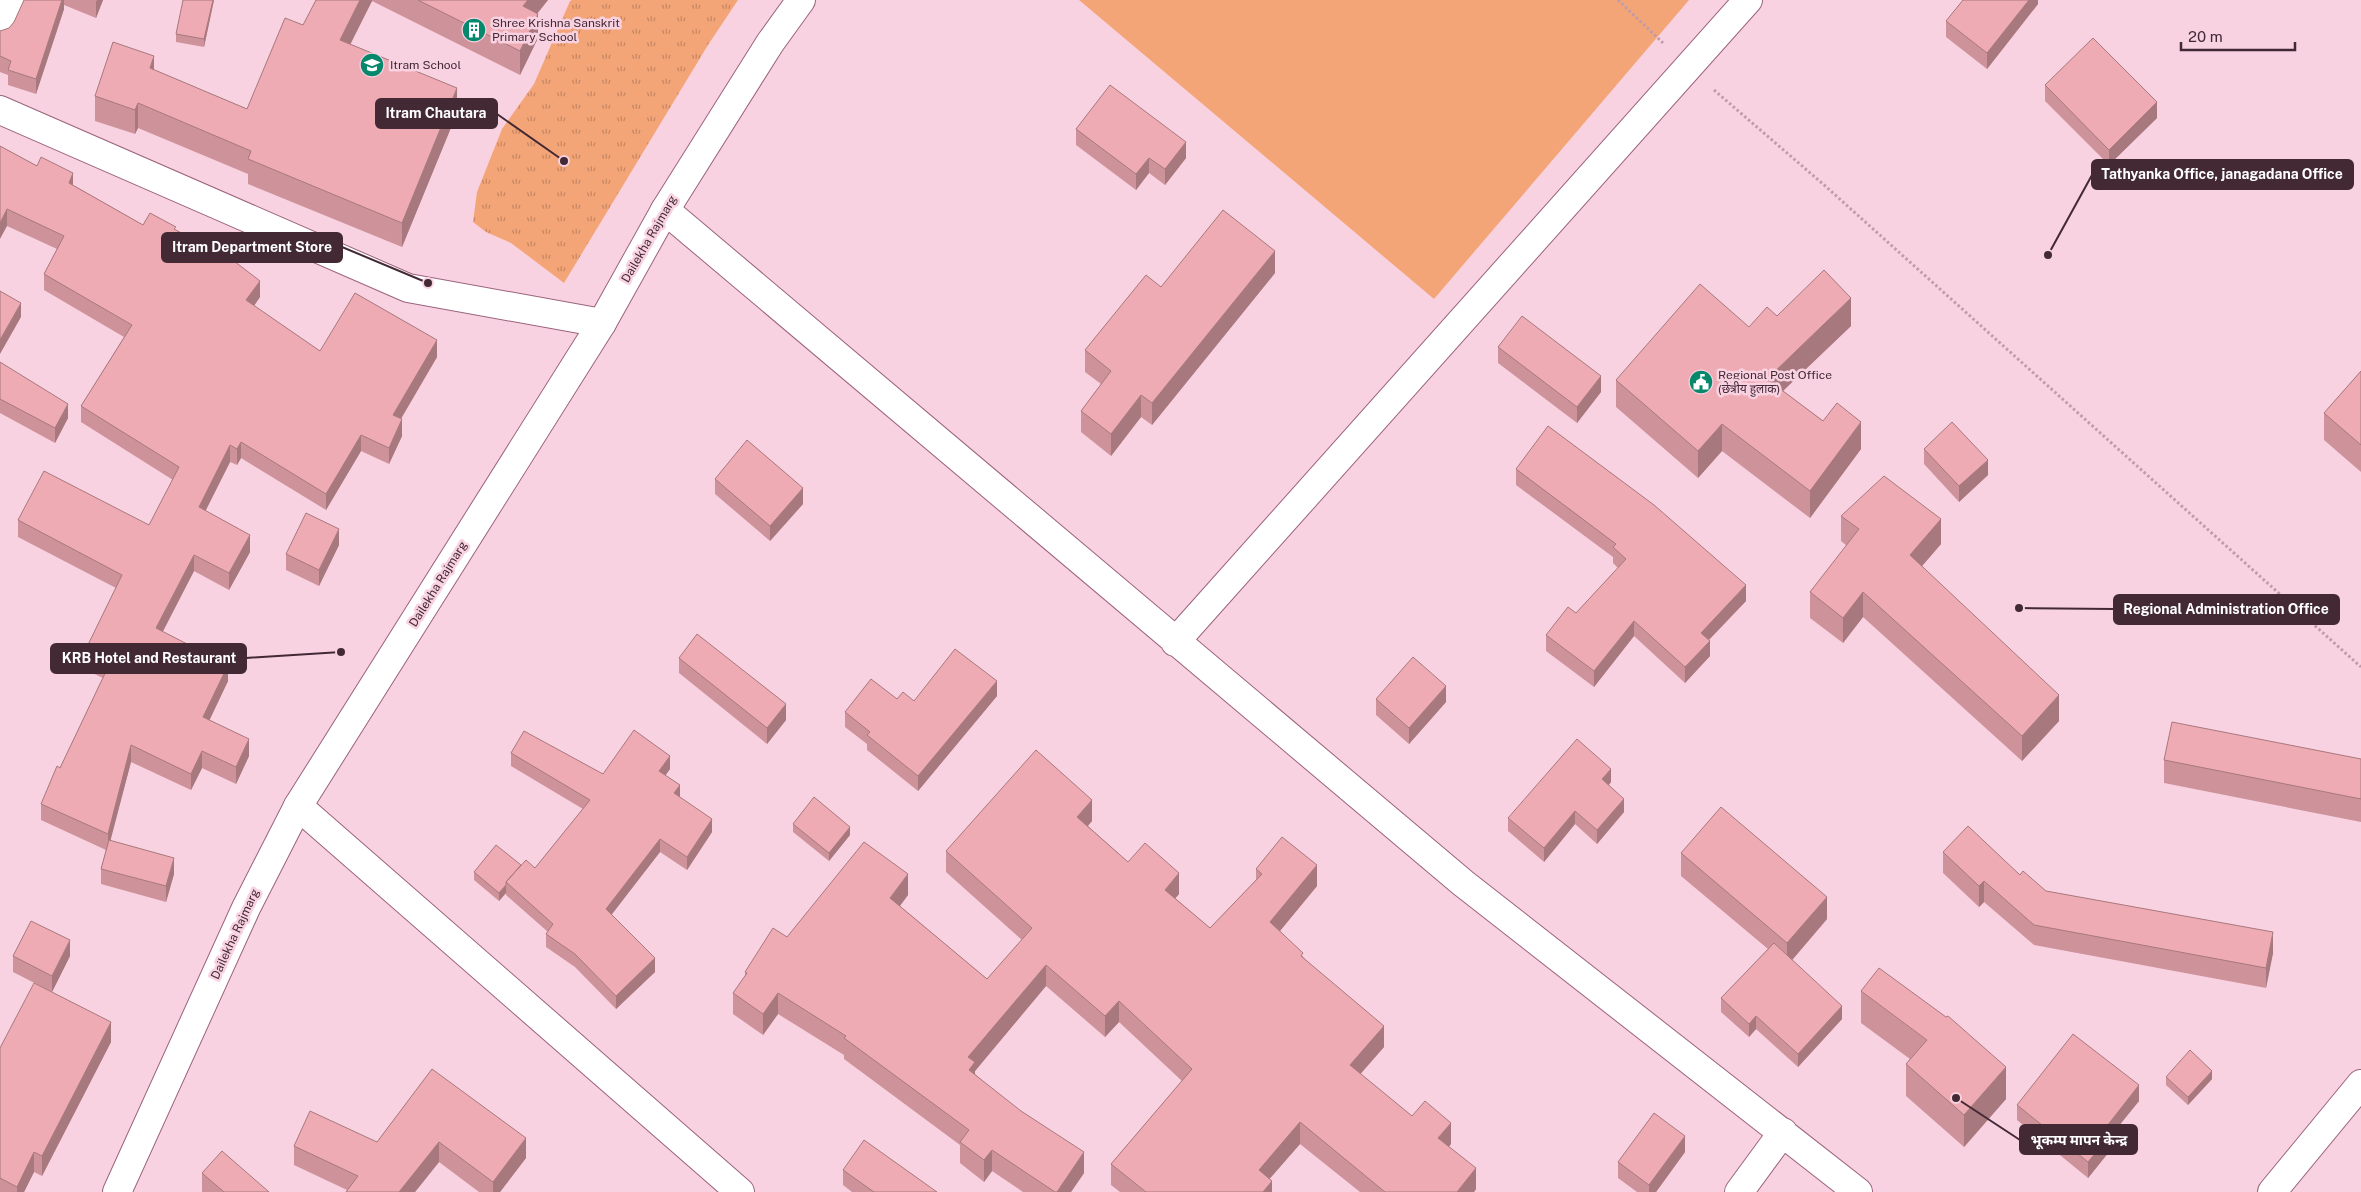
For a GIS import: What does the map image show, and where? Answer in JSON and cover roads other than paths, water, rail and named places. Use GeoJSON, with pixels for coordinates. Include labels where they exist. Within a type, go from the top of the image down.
{"type":"FeatureCollection","features":[{"type":"Feature","properties":{"kind":"street"},"geometry":{"type":"LineString","coordinates":[[0,31],[14,0]]}},
{"type":"Feature","properties":{"kind":"street","name":"Dailekha Rajmarg"},"geometry":{"type":"LineString","coordinates":[[117,1192],[246,908],[298,806],[602,323],[665,210],[770,43],[801,0]]}},
{"type":"Feature","properties":{"kind":"street"},"geometry":{"type":"LineString","coordinates":[[1175,642],[1748,0]]}},
{"type":"Feature","properties":{"kind":"street"},"geometry":{"type":"LineString","coordinates":[[0,110],[408,288],[602,323]]}},
{"type":"Feature","properties":{"kind":"street"},"geometry":{"type":"LineString","coordinates":[[665,210],[1463,883],[1858,1192]]}},
{"type":"Feature","properties":{"kind":"street"},"geometry":{"type":"LineString","coordinates":[[298,806],[740,1192]]}},
{"type":"Feature","properties":{"kind":"street"},"geometry":{"type":"LineString","coordinates":[[2272,1192],[2361,1084]]}},
{"type":"Feature","properties":{"kind":"street"},"geometry":{"type":"LineString","coordinates":[[1739,1192],[1783,1132]]}},
{"type":"Feature","properties":{"kind":"place","name":"Shree Krishna Sanskrit Primary School"},"geometry":{"type":"Point","coordinates":[474,30]}},
{"type":"Feature","properties":{"kind":"place","name":"Itram School"},"geometry":{"type":"Point","coordinates":[372,65]}},
{"type":"Feature","properties":{"kind":"place","name":"Itram Chautara"},"geometry":{"type":"Point","coordinates":[564,161]}},
{"type":"Feature","properties":{"kind":"place","name":"Tathyanka Office, janagadana Office"},"geometry":{"type":"Point","coordinates":[2048,255]}},
{"type":"Feature","properties":{"kind":"place","name":"Itram Department Store"},"geometry":{"type":"Point","coordinates":[428,283]}},
{"type":"Feature","properties":{"kind":"place","name":"Regional Post Office (छेत्रीय हुलाक)"},"geometry":{"type":"Point","coordinates":[1701,382]}},
{"type":"Feature","properties":{"kind":"place","name":"Regional Administration Office"},"geometry":{"type":"Point","coordinates":[2019,608]}},
{"type":"Feature","properties":{"kind":"place","name":"KRB Hotel and Restaurant"},"geometry":{"type":"Point","coordinates":[341,652]}},
{"type":"Feature","properties":{"kind":"place","name":"भूकम्प मापन केन्द्र"},"geometry":{"type":"Point","coordinates":[1956,1098]}}]}
